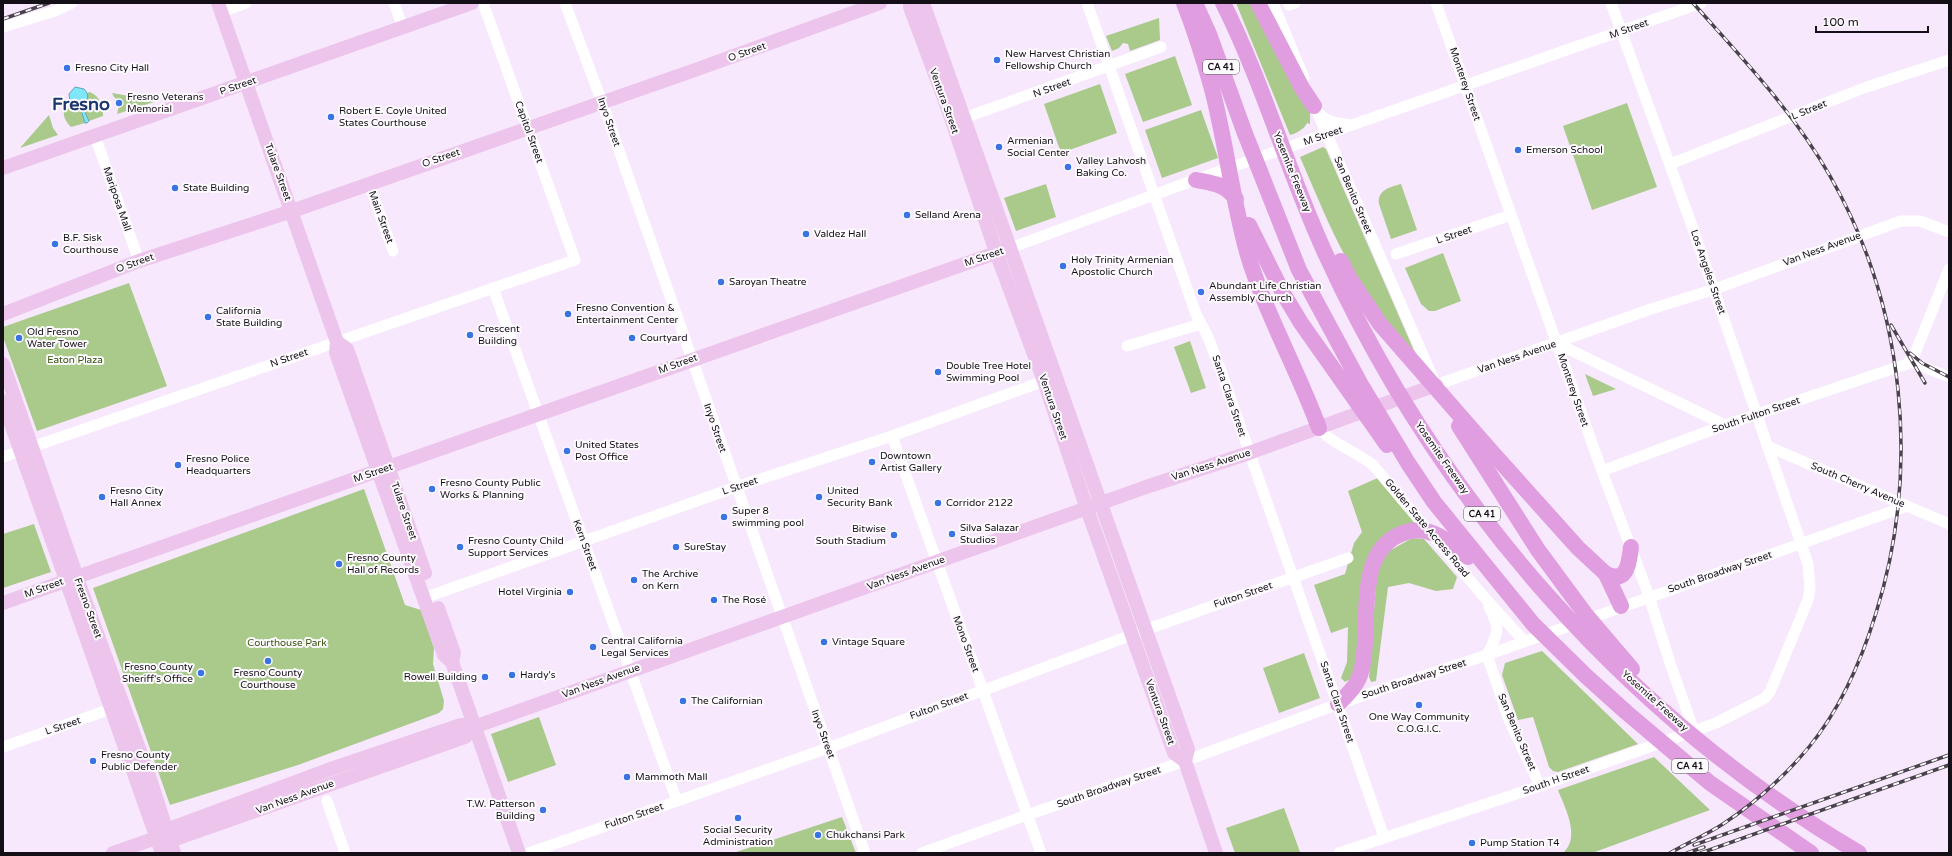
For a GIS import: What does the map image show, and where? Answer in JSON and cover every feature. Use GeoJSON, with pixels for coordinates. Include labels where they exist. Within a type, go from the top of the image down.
{"type":"FeatureCollection","features":[{"type":"Feature","properties":{"kind":"highway"},"geometry":{"type":"LineString","coordinates":[[1184,3],[1198,40],[1212,90],[1247,251],[1265,302],[1319,428]]}},
{"type":"Feature","properties":{"kind":"highway","name":"CA 41"},"geometry":{"type":"LineString","coordinates":[[1195,3],[1209,34],[1244,131],[1299,270],[1353,386],[1383,433],[1464,541],[1501,583],[1533,624],[1626,712],[1670,750],[1710,782],[1811,853]]}},
{"type":"Feature","properties":{"kind":"highway","name":"Yosemite Freeway"},"geometry":{"type":"LineString","coordinates":[[1223,3],[1256,74],[1292,176],[1326,256],[1386,372],[1416,421],[1464,491],[1509,549],[1554,602],[1607,658],[1677,722],[1760,787],[1807,820],[1859,853]]}},
{"type":"Feature","properties":{"kind":"highway"},"geometry":{"type":"LineString","coordinates":[[1258,3],[1302,88],[1314,106]]}},
{"type":"Feature","properties":{"kind":"highway"},"geometry":{"type":"LineString","coordinates":[[1292,176],[1318,217],[1350,279],[1372,314],[1490,450],[1578,548],[1606,574],[1621,606]]}},
{"type":"Feature","properties":{"kind":"highway"},"geometry":{"type":"LineString","coordinates":[[1196,180],[1220,185],[1233,194],[1242,209],[1254,238],[1283,293],[1353,386]]}},
{"type":"Feature","properties":{"kind":"highway"},"geometry":{"type":"LineString","coordinates":[[1436,385],[1451,415],[1538,550],[1586,615],[1677,722]]}},
{"type":"Feature","properties":{"kind":"highway"},"geometry":{"type":"LineString","coordinates":[[1338,704],[1352,690],[1361,673],[1370,577],[1373,561],[1386,542],[1405,532],[1423,530],[1443,536],[1501,583]]}},
{"type":"Feature","properties":{"kind":"highway"},"geometry":{"type":"LineString","coordinates":[[1606,574],[1617,576],[1626,571],[1629,566],[1631,547]]}},
{"type":"Feature","properties":{"kind":"main road","name":"P Street"},"geometry":{"type":"LineString","coordinates":[[3,168],[472,3]]}},
{"type":"Feature","properties":{"kind":"main road","name":"O Street"},"geometry":{"type":"LineString","coordinates":[[3,314],[139,261],[292,211],[880,3]]}},
{"type":"Feature","properties":{"kind":"main road","name":"Ventura Street"},"geometry":{"type":"LineString","coordinates":[[910,3],[910,7],[948,109],[996,252],[1050,379],[1100,503],[1174,753],[1185,761],[1216,853]]}},
{"type":"Feature","properties":{"kind":"main road","name":"Ventura Street"},"geometry":{"type":"LineString","coordinates":[[923,3],[1010,248],[1050,379],[1087,509],[1139,633]]}},
{"type":"Feature","properties":{"kind":"main road","name":"Tulare Street"},"geometry":{"type":"LineString","coordinates":[[219,7],[337,342],[347,349],[383,469],[429,596],[444,655],[452,662],[519,853]]}},
{"type":"Feature","properties":{"kind":"main road","name":"M Street"},"geometry":{"type":"LineString","coordinates":[[3,603],[538,415],[691,359],[1010,248]]}},
{"type":"Feature","properties":{"kind":"main road","name":"Fresno Street"},"geometry":{"type":"LineString","coordinates":[[3,364],[26,449],[72,578],[118,688],[118,707]]}},
{"type":"Feature","properties":{"kind":"main road","name":"Van Ness Avenue"},"geometry":{"type":"LineString","coordinates":[[167,841],[420,738],[460,725],[474,727],[937,561],[1087,509],[1100,503],[1249,454],[1436,385]]}},
{"type":"Feature","properties":{"kind":"main road","name":"Fresno Street"},"geometry":{"type":"LineString","coordinates":[[3,401],[26,449]]}},
{"type":"Feature","properties":{"kind":"main road","name":"Fresno Street"},"geometry":{"type":"LineString","coordinates":[[72,578],[85,635],[149,776],[167,841],[162,853]]}},
{"type":"Feature","properties":{"kind":"main road"},"geometry":{"type":"LineString","coordinates":[[85,635],[94,646],[109,686],[118,688]]}},
{"type":"Feature","properties":{"kind":"main road","name":"Van Ness Avenue"},"geometry":{"type":"LineString","coordinates":[[113,853],[167,841],[465,738],[474,727]]}},
{"type":"Feature","properties":{"kind":"main road"},"geometry":{"type":"LineString","coordinates":[[376,769],[381,759],[396,755],[420,738]]}},
{"type":"Feature","properties":{"kind":"street"},"geometry":{"type":"LineString","coordinates":[[3,27],[55,11],[72,3]]}},
{"type":"Feature","properties":{"kind":"street"},"geometry":{"type":"LineString","coordinates":[[219,7],[246,3]]}},
{"type":"Feature","properties":{"kind":"street"},"geometry":{"type":"LineString","coordinates":[[394,3],[403,28]]}},
{"type":"Feature","properties":{"kind":"street","name":"Capitol Street"},"geometry":{"type":"LineString","coordinates":[[483,3],[575,260]]}},
{"type":"Feature","properties":{"kind":"street","name":"Inyo Street"},"geometry":{"type":"LineString","coordinates":[[565,3],[602,102],[865,853]]}},
{"type":"Feature","properties":{"kind":"street","name":"Santa Clara Street"},"geometry":{"type":"LineString","coordinates":[[1087,3],[1108,68],[1132,131],[1153,195],[1201,324],[1208,337],[1294,577],[1384,837]]}},
{"type":"Feature","properties":{"kind":"street","name":"San Benito Street"},"geometry":{"type":"LineString","coordinates":[[1273,3],[1291,44],[1314,106],[1436,385]]}},
{"type":"Feature","properties":{"kind":"street","name":"Monterey Street"},"geometry":{"type":"LineString","coordinates":[[1436,3],[1556,343],[1649,596],[1670,663],[1694,731]]}},
{"type":"Feature","properties":{"kind":"street","name":"Los Angeles Street"},"geometry":{"type":"LineString","coordinates":[[1611,3],[1714,289],[1801,544],[1810,575],[1808,600],[1768,696]]}},
{"type":"Feature","properties":{"kind":"street","name":"M Street"},"geometry":{"type":"LineString","coordinates":[[1010,248],[1153,195],[1622,32],[1701,3]]}},
{"type":"Feature","properties":{"kind":"street","name":"N Street"},"geometry":{"type":"LineString","coordinates":[[964,118],[1108,68],[1161,47]]}},
{"type":"Feature","properties":{"kind":"street","name":"L Street"},"geometry":{"type":"LineString","coordinates":[[1670,164],[1864,88],[1949,60]]}},
{"type":"Feature","properties":{"kind":"street","name":"M Street"},"geometry":{"type":"LineString","coordinates":[[1314,106],[1325,120],[1339,124],[1353,125]]}},
{"type":"Feature","properties":{"kind":"street","name":"Mariposa Mall"},"geometry":{"type":"LineString","coordinates":[[95,136],[139,261]]}},
{"type":"Feature","properties":{"kind":"street","name":"Main Street"},"geometry":{"type":"LineString","coordinates":[[369,184],[393,251]]}},
{"type":"Feature","properties":{"kind":"street","name":"L Street"},"geometry":{"type":"LineString","coordinates":[[1396,254],[1511,215]]}},
{"type":"Feature","properties":{"kind":"street","name":"Van Ness Avenue"},"geometry":{"type":"LineString","coordinates":[[1436,385],[1714,289],[1900,221],[1920,221],[1949,232]]}},
{"type":"Feature","properties":{"kind":"street","name":"N Street"},"geometry":{"type":"LineString","coordinates":[[3,457],[575,260]]}},
{"type":"Feature","properties":{"kind":"street"},"geometry":{"type":"LineString","coordinates":[[1949,269],[1911,362],[1949,377]]}},
{"type":"Feature","properties":{"kind":"street","name":"Kern Street"},"geometry":{"type":"LineString","coordinates":[[493,288],[677,801]]}},
{"type":"Feature","properties":{"kind":"street"},"geometry":{"type":"LineString","coordinates":[[1127,346],[1201,324]]}},
{"type":"Feature","properties":{"kind":"street"},"geometry":{"type":"LineString","coordinates":[[1556,343],[1725,425]]}},
{"type":"Feature","properties":{"kind":"street","name":"South Fulton Street"},"geometry":{"type":"LineString","coordinates":[[1602,471],[1725,425],[1911,362]]}},
{"type":"Feature","properties":{"kind":"street","name":"L Street"},"geometry":{"type":"LineString","coordinates":[[429,596],[736,487],[892,436],[1050,379]]}},
{"type":"Feature","properties":{"kind":"street","name":"Golden State Access Road"},"geometry":{"type":"LineString","coordinates":[[1319,428],[1325,436],[1353,451],[1373,465],[1485,598],[1524,640]]}},
{"type":"Feature","properties":{"kind":"street","name":"Mono Street"},"geometry":{"type":"LineString","coordinates":[[892,436],[1041,853]]}},
{"type":"Feature","properties":{"kind":"street","name":"South Cherry Avenue"},"geometry":{"type":"LineString","coordinates":[[1767,446],[1949,524]]}},
{"type":"Feature","properties":{"kind":"street","name":"South Broadway Street"},"geometry":{"type":"LineString","coordinates":[[922,853],[1185,761],[1338,704],[1487,655],[1524,640],[1907,506]]}},
{"type":"Feature","properties":{"kind":"street","name":"Fulton Street"},"geometry":{"type":"LineString","coordinates":[[529,853],[828,748],[1139,633],[1348,558]]}},
{"type":"Feature","properties":{"kind":"street"},"geometry":{"type":"LineString","coordinates":[[1485,598],[1497,625],[1495,639],[1487,655]]}},
{"type":"Feature","properties":{"kind":"street","name":"San Benito Street"},"geometry":{"type":"LineString","coordinates":[[1487,655],[1509,720],[1540,786]]}},
{"type":"Feature","properties":{"kind":"street","name":"South H Street"},"geometry":{"type":"LineString","coordinates":[[1339,853],[1540,786],[1716,723],[1768,696]]}},
{"type":"Feature","properties":{"kind":"street","name":"L Street"},"geometry":{"type":"LineString","coordinates":[[3,747],[118,707]]}},
{"type":"Feature","properties":{"kind":"street"},"geometry":{"type":"LineString","coordinates":[[327,801],[344,849]]}},
{"type":"Feature","properties":{"kind":"green space"},"geometry":{"type":"Polygon","coordinates":[[[1236,3],[1254,3],[1310,113],[1310,124],[1307,123],[1302,129],[1295,133],[1290,135],[1236,3]]]}},
{"type":"Feature","properties":{"kind":"green space"},"geometry":{"type":"Polygon","coordinates":[[[1159,18],[1160,40],[1130,51],[1128,44],[1123,43],[1119,48],[1112,51],[1106,36],[1159,18]]]}},
{"type":"Feature","properties":{"kind":"green space"},"geometry":{"type":"Polygon","coordinates":[[[1175,56],[1192,105],[1143,122],[1125,74],[1175,56]]]}},
{"type":"Feature","properties":{"kind":"green space"},"geometry":{"type":"Polygon","coordinates":[[[1100,84],[1117,133],[1061,153],[1044,104],[1100,84]]]}},
{"type":"Feature","properties":{"kind":"green space"},"geometry":{"type":"Polygon","coordinates":[[[90,92],[99,99],[102,105],[103,116],[89,121],[82,105],[85,103],[87,93],[90,92]]]}},
{"type":"Feature","properties":{"kind":"green space"},"geometry":{"type":"Polygon","coordinates":[[[112,93],[157,101],[117,114],[120,101],[114,97],[112,93]]]}},
{"type":"Feature","properties":{"kind":"green space"},"geometry":{"type":"Polygon","coordinates":[[[69,100],[73,105],[80,106],[85,123],[71,127],[66,121],[64,109],[66,101],[69,100]]]}},
{"type":"Feature","properties":{"kind":"green space"},"geometry":{"type":"Polygon","coordinates":[[[1627,103],[1657,187],[1592,210],[1563,126],[1627,103]]]}},
{"type":"Feature","properties":{"kind":"green space"},"geometry":{"type":"Polygon","coordinates":[[[1201,110],[1218,158],[1162,178],[1145,130],[1201,110]]]}},
{"type":"Feature","properties":{"kind":"green space"},"geometry":{"type":"Polygon","coordinates":[[[49,115],[53,128],[58,135],[20,148],[49,115]]]}},
{"type":"Feature","properties":{"kind":"green space"},"geometry":{"type":"Polygon","coordinates":[[[1323,147],[1326,149],[1419,362],[1372,300],[1349,264],[1327,219],[1300,157],[1323,147]]]}},
{"type":"Feature","properties":{"kind":"green space"},"geometry":{"type":"Polygon","coordinates":[[[1046,184],[1056,217],[1016,231],[1004,198],[1046,184]]]}},
{"type":"Feature","properties":{"kind":"green space"},"geometry":{"type":"Polygon","coordinates":[[[1401,184],[1417,230],[1391,239],[1379,204],[1379,199],[1382,192],[1393,186],[1401,184]]]}},
{"type":"Feature","properties":{"kind":"green space"},"geometry":{"type":"Polygon","coordinates":[[[1443,253],[1461,301],[1435,311],[1429,311],[1421,304],[1405,268],[1443,253]]]}},
{"type":"Feature","properties":{"kind":"green space","name":"Eaton Plaza"},"geometry":{"type":"Polygon","coordinates":[[[129,283],[167,386],[37,431],[3,337],[3,327],[129,283]]]}},
{"type":"Feature","properties":{"kind":"green space"},"geometry":{"type":"Polygon","coordinates":[[[1190,341],[1206,388],[1191,393],[1174,347],[1190,341]]]}},
{"type":"Feature","properties":{"kind":"green space"},"geometry":{"type":"Polygon","coordinates":[[[1585,374],[1616,389],[1593,396],[1585,374]]]}},
{"type":"Feature","properties":{"kind":"green space"},"geometry":{"type":"Polygon","coordinates":[[[1380,477],[1415,523],[1379,541],[1354,677],[1345,682],[1341,678],[1347,662],[1348,627],[1331,633],[1314,585],[1345,574],[1354,543],[1362,532],[1348,491],[1380,477]]]}},
{"type":"Feature","properties":{"kind":"green space","name":"Courthouse Park"},"geometry":{"type":"Polygon","coordinates":[[[364,489],[405,605],[421,610],[434,648],[433,664],[444,701],[443,709],[439,713],[298,765],[170,805],[93,588],[364,489]]]}},
{"type":"Feature","properties":{"kind":"green space"},"geometry":{"type":"Polygon","coordinates":[[[34,524],[51,572],[3,588],[3,534],[34,524]]]}},
{"type":"Feature","properties":{"kind":"green space"},"geometry":{"type":"Polygon","coordinates":[[[1412,538],[1424,539],[1457,577],[1453,589],[1436,591],[1409,583],[1388,587],[1376,681],[1371,682],[1369,677],[1377,572],[1386,553],[1412,538]]]}},
{"type":"Feature","properties":{"kind":"green space"},"geometry":{"type":"Polygon","coordinates":[[[1542,651],[1638,744],[1558,772],[1553,771],[1549,767],[1533,717],[1518,720],[1502,675],[1505,663],[1542,651]]]}},
{"type":"Feature","properties":{"kind":"green space"},"geometry":{"type":"Polygon","coordinates":[[[1304,653],[1320,698],[1279,713],[1263,668],[1304,653]]]}},
{"type":"Feature","properties":{"kind":"green space"},"geometry":{"type":"Polygon","coordinates":[[[539,717],[556,765],[508,782],[491,734],[539,717]]]}},
{"type":"Feature","properties":{"kind":"green space"},"geometry":{"type":"Polygon","coordinates":[[[1654,757],[1710,810],[1592,853],[1563,853],[1571,839],[1571,831],[1570,822],[1558,790],[1654,757]]]}},
{"type":"Feature","properties":{"kind":"green space"},"geometry":{"type":"Polygon","coordinates":[[[1284,808],[1300,852],[1235,853],[1226,828],[1284,808]]]}},
{"type":"Feature","properties":{"kind":"green space","name":"Chukchansi Park"},"geometry":{"type":"Polygon","coordinates":[[[842,817],[856,853],[733,853],[842,817]]]}},
{"type":"Feature","properties":{"kind":"water"},"geometry":{"type":"Polygon","coordinates":[[[75,87],[84,89],[88,95],[86,102],[82,106],[89,121],[87,123],[85,123],[80,106],[76,106],[70,102],[69,94],[75,87]]]}},
{"type":"Feature","properties":{"kind":"railway"},"geometry":{"type":"LineString","coordinates":[[3,19],[49,3]]}},
{"type":"Feature","properties":{"kind":"railway"},"geometry":{"type":"LineString","coordinates":[[1670,853],[1723,824],[1769,789],[1790,769],[1809,747],[1831,716],[1857,667],[1876,613],[1890,558],[1898,502],[1901,446],[1898,390],[1889,334],[1875,279],[1855,226],[1830,176],[1800,129],[1766,86],[1693,3]]}},
{"type":"Feature","properties":{"kind":"railway"},"geometry":{"type":"LineString","coordinates":[[1891,325],[1925,383]]}},
{"type":"Feature","properties":{"kind":"railway"},"geometry":{"type":"LineString","coordinates":[[1910,353],[1922,363],[1949,377]]}},
{"type":"Feature","properties":{"kind":"railway"},"geometry":{"type":"LineString","coordinates":[[1694,845],[1949,755]]}},
{"type":"Feature","properties":{"kind":"railway"},"geometry":{"type":"LineString","coordinates":[[1701,853],[1949,765]]}},
{"type":"Feature","properties":{"kind":"railway"},"geometry":{"type":"LineString","coordinates":[[1687,853],[1704,847]]}},
{"type":"Feature","properties":{"kind":"place","name":"New Harvest Christian Fellowship Church"},"geometry":{"type":"Point","coordinates":[997,60]}},
{"type":"Feature","properties":{"kind":"place","name":"Fresno City Hall"},"geometry":{"type":"Point","coordinates":[67,68]}},
{"type":"Feature","properties":{"kind":"place","name":"Fresno Veterans Memorial"},"geometry":{"type":"Point","coordinates":[119,103]}},
{"type":"Feature","properties":{"kind":"place","name":"Robert E. Coyle United States Courthouse"},"geometry":{"type":"Point","coordinates":[331,117]}},
{"type":"Feature","properties":{"kind":"place","name":"Armenian Social Center"},"geometry":{"type":"Point","coordinates":[999,147]}},
{"type":"Feature","properties":{"kind":"place","name":"Emerson School"},"geometry":{"type":"Point","coordinates":[1518,150]}},
{"type":"Feature","properties":{"kind":"place","name":"Valley Lahvosh Baking Co."},"geometry":{"type":"Point","coordinates":[1068,167]}},
{"type":"Feature","properties":{"kind":"place","name":"State Building"},"geometry":{"type":"Point","coordinates":[175,188]}},
{"type":"Feature","properties":{"kind":"place","name":"Selland Arena"},"geometry":{"type":"Point","coordinates":[907,215]}},
{"type":"Feature","properties":{"kind":"place","name":"Valdez Hall"},"geometry":{"type":"Point","coordinates":[806,234]}},
{"type":"Feature","properties":{"kind":"place","name":"B.F. Sisk Courthouse"},"geometry":{"type":"Point","coordinates":[55,244]}},
{"type":"Feature","properties":{"kind":"place","name":"Holy Trinity Armenian Apostolic Church"},"geometry":{"type":"Point","coordinates":[1063,266]}},
{"type":"Feature","properties":{"kind":"place","name":"Saroyan Theatre"},"geometry":{"type":"Point","coordinates":[721,282]}},
{"type":"Feature","properties":{"kind":"place","name":"Abundant Life Christian Assembly Church"},"geometry":{"type":"Point","coordinates":[1201,292]}},
{"type":"Feature","properties":{"kind":"place","name":"Fresno Convention & Entertainment Center"},"geometry":{"type":"Point","coordinates":[568,314]}},
{"type":"Feature","properties":{"kind":"place","name":"California State Building"},"geometry":{"type":"Point","coordinates":[208,317]}},
{"type":"Feature","properties":{"kind":"place","name":"Crescent Building"},"geometry":{"type":"Point","coordinates":[470,335]}},
{"type":"Feature","properties":{"kind":"place","name":"Old Fresno Water Tower"},"geometry":{"type":"Point","coordinates":[19,338]}},
{"type":"Feature","properties":{"kind":"place","name":"Courtyard"},"geometry":{"type":"Point","coordinates":[632,338]}},
{"type":"Feature","properties":{"kind":"place","name":"Double Tree Hotel Swimming Pool"},"geometry":{"type":"Point","coordinates":[938,372]}},
{"type":"Feature","properties":{"kind":"place","name":"United States Post Office"},"geometry":{"type":"Point","coordinates":[567,451]}},
{"type":"Feature","properties":{"kind":"place","name":"Downtown Artist Gallery"},"geometry":{"type":"Point","coordinates":[872,462]}},
{"type":"Feature","properties":{"kind":"place","name":"Fresno Police Headquarters"},"geometry":{"type":"Point","coordinates":[178,465]}},
{"type":"Feature","properties":{"kind":"place","name":"Fresno County Public Works & Planning"},"geometry":{"type":"Point","coordinates":[432,489]}},
{"type":"Feature","properties":{"kind":"place","name":"Fresno City Hall Annex"},"geometry":{"type":"Point","coordinates":[102,497]}},
{"type":"Feature","properties":{"kind":"place","name":"United Security Bank"},"geometry":{"type":"Point","coordinates":[819,497]}},
{"type":"Feature","properties":{"kind":"place","name":"Corridor 2122"},"geometry":{"type":"Point","coordinates":[938,503]}},
{"type":"Feature","properties":{"kind":"place","name":"Super 8 swimming pool"},"geometry":{"type":"Point","coordinates":[724,517]}},
{"type":"Feature","properties":{"kind":"place","name":"Silva Salazar Studios"},"geometry":{"type":"Point","coordinates":[952,534]}},
{"type":"Feature","properties":{"kind":"place","name":"Bitwise South Stadium"},"geometry":{"type":"Point","coordinates":[894,535]}},
{"type":"Feature","properties":{"kind":"place","name":"Fresno County Child Support Services"},"geometry":{"type":"Point","coordinates":[460,547]}},
{"type":"Feature","properties":{"kind":"place","name":"SureStay"},"geometry":{"type":"Point","coordinates":[676,547]}},
{"type":"Feature","properties":{"kind":"place","name":"Fresno County Hall of Records"},"geometry":{"type":"Point","coordinates":[339,564]}},
{"type":"Feature","properties":{"kind":"place","name":"The Archive on Kern"},"geometry":{"type":"Point","coordinates":[634,580]}},
{"type":"Feature","properties":{"kind":"place","name":"Hotel Virginia"},"geometry":{"type":"Point","coordinates":[570,592]}},
{"type":"Feature","properties":{"kind":"place","name":"The Rosé"},"geometry":{"type":"Point","coordinates":[714,600]}},
{"type":"Feature","properties":{"kind":"place","name":"Vintage Square"},"geometry":{"type":"Point","coordinates":[824,642]}},
{"type":"Feature","properties":{"kind":"place","name":"Central California Legal Services"},"geometry":{"type":"Point","coordinates":[593,647]}},
{"type":"Feature","properties":{"kind":"place","name":"Fresno County Courthouse"},"geometry":{"type":"Point","coordinates":[268,661]}},
{"type":"Feature","properties":{"kind":"place","name":"Fresno County Sheriff's Office"},"geometry":{"type":"Point","coordinates":[201,673]}},
{"type":"Feature","properties":{"kind":"place","name":"Hardy's"},"geometry":{"type":"Point","coordinates":[512,675]}},
{"type":"Feature","properties":{"kind":"place","name":"Rowell Building"},"geometry":{"type":"Point","coordinates":[485,677]}},
{"type":"Feature","properties":{"kind":"place","name":"The Californian"},"geometry":{"type":"Point","coordinates":[683,701]}},
{"type":"Feature","properties":{"kind":"place","name":"One Way Community C.O.G.I.C."},"geometry":{"type":"Point","coordinates":[1419,705]}},
{"type":"Feature","properties":{"kind":"place","name":"Fresno County Public Defender"},"geometry":{"type":"Point","coordinates":[93,761]}},
{"type":"Feature","properties":{"kind":"place","name":"Mammoth Mall"},"geometry":{"type":"Point","coordinates":[627,777]}},
{"type":"Feature","properties":{"kind":"place","name":"T.W. Patterson Building"},"geometry":{"type":"Point","coordinates":[543,810]}},
{"type":"Feature","properties":{"kind":"place","name":"Social Security Administration"},"geometry":{"type":"Point","coordinates":[738,818]}},
{"type":"Feature","properties":{"kind":"place","name":"Chukchansi Park"},"geometry":{"type":"Point","coordinates":[818,835]}},
{"type":"Feature","properties":{"kind":"place","name":"Pump Station T4"},"geometry":{"type":"Point","coordinates":[1472,843]}},
{"type":"Feature","properties":{"kind":"district","name":"Fresno"},"geometry":{"type":"Point","coordinates":[81,104]}}]}
